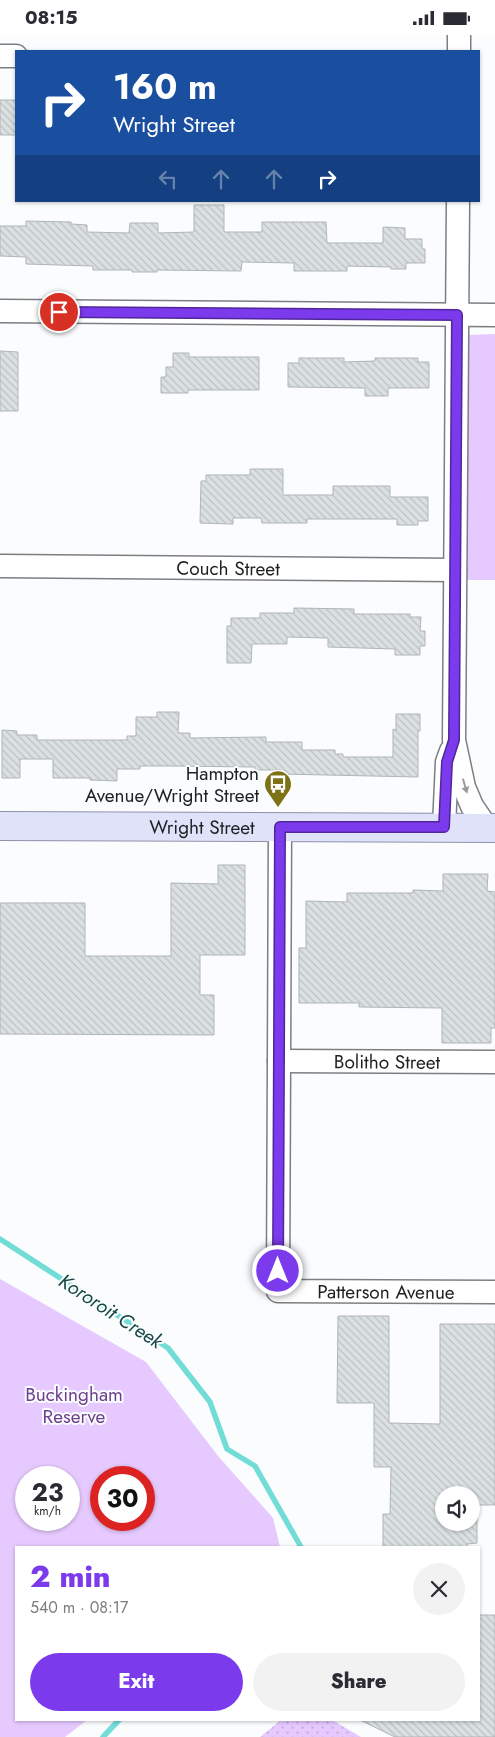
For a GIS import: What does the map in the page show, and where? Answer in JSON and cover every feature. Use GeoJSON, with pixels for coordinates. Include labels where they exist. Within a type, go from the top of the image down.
{"type":"FeatureCollection","features":[{"type":"Feature","properties":{"kind":"main road","name":"Wright Street"},"geometry":{"type":"LineString","coordinates":[[0,826],[491,828]]}},
{"type":"Feature","properties":{"kind":"street"},"geometry":{"type":"LineString","coordinates":[[459,35],[459,50]]}},
{"type":"Feature","properties":{"kind":"street"},"geometry":{"type":"LineString","coordinates":[[0,56],[15,56]]}},
{"type":"Feature","properties":{"kind":"street"},"geometry":{"type":"LineString","coordinates":[[458,202],[454,740],[464,787],[472,806],[491,828]]}},
{"type":"Feature","properties":{"kind":"street"},"geometry":{"type":"LineString","coordinates":[[0,311],[495,315]]}},
{"type":"Feature","properties":{"kind":"street","name":"Couch Street"},"geometry":{"type":"LineString","coordinates":[[0,567],[455,570]]}},
{"type":"Feature","properties":{"kind":"street"},"geometry":{"type":"LineString","coordinates":[[444,827],[447,762],[454,740]]}},
{"type":"Feature","properties":{"kind":"street"},"geometry":{"type":"LineString","coordinates":[[279,1061],[280,827]]}},
{"type":"Feature","properties":{"kind":"street","name":"Bolitho Street"},"geometry":{"type":"LineString","coordinates":[[279,1061],[495,1062]]}},
{"type":"Feature","properties":{"kind":"street","name":"Patterson Avenue"},"geometry":{"type":"LineString","coordinates":[[279,1061],[278,1291],[495,1292]]}},
{"type":"Feature","properties":{"kind":"green space"},"geometry":{"type":"Polygon","coordinates":[[[495,334],[495,580],[465,580],[467,335],[495,334]]]}},
{"type":"Feature","properties":{"kind":"green space","name":"Buckingham Reserve"},"geometry":{"type":"Polygon","coordinates":[[[0,1279],[146,1362],[218,1456],[273,1518],[280,1546],[15,1546],[15,1721],[86,1721],[65,1737],[0,1737],[0,1279]]]}},
{"type":"Feature","properties":{"kind":"green space"},"geometry":{"type":"Polygon","coordinates":[[[280,1721],[334,1721],[361,1737],[260,1737],[280,1721]]]}},
{"type":"Feature","properties":{"kind":"building"},"geometry":{"type":"Polygon","coordinates":[[[0,100],[15,100],[15,135],[0,135],[0,100]]]}},
{"type":"Feature","properties":{"kind":"building"},"geometry":{"type":"Polygon","coordinates":[[[194,205],[224,205],[224,232],[262,232],[262,222],[326,222],[327,243],[383,243],[383,227],[405,228],[405,239],[422,239],[422,249],[425,249],[425,263],[406,263],[406,269],[347,266],[347,271],[294,271],[294,263],[242,262],[241,271],[157,270],[157,272],[132,272],[132,270],[93,270],[93,266],[26,264],[26,257],[0,256],[0,226],[26,226],[26,221],[71,222],[71,224],[87,225],[87,232],[129,233],[130,223],[158,223],[158,233],[194,232],[194,205]]]}},
{"type":"Feature","properties":{"kind":"building"},"geometry":{"type":"Polygon","coordinates":[[[0,351],[18,352],[18,411],[0,411],[0,351]]]}},
{"type":"Feature","properties":{"kind":"building"},"geometry":{"type":"Polygon","coordinates":[[[173,353],[189,353],[189,357],[259,357],[259,390],[188,390],[188,393],[161,393],[161,377],[166,377],[166,367],[173,367],[173,353]]]}},
{"type":"Feature","properties":{"kind":"building"},"geometry":{"type":"Polygon","coordinates":[[[299,358],[344,358],[344,362],[375,361],[375,358],[418,358],[418,362],[429,362],[429,388],[388,388],[388,396],[365,396],[365,388],[288,387],[288,363],[299,363],[299,358]]]}},
{"type":"Feature","properties":{"kind":"building"},"geometry":{"type":"Polygon","coordinates":[[[250,469],[283,469],[283,495],[333,495],[333,486],[390,486],[390,497],[428,497],[428,521],[418,521],[418,525],[397,525],[397,519],[307,519],[307,523],[262,523],[261,518],[233,518],[233,524],[200,523],[201,481],[206,481],[206,475],[250,475],[250,469]]]}},
{"type":"Feature","properties":{"kind":"building"},"geometry":{"type":"Polygon","coordinates":[[[294,608],[354,609],[354,614],[410,614],[410,617],[421,617],[420,631],[425,631],[425,646],[420,646],[420,655],[395,655],[395,649],[328,647],[328,638],[287,637],[287,644],[252,644],[251,663],[227,663],[227,626],[231,626],[231,618],[260,618],[260,613],[294,613],[294,608]]]}},
{"type":"Feature","properties":{"kind":"building"},"geometry":{"type":"Polygon","coordinates":[[[157,712],[179,712],[178,733],[190,733],[190,738],[266,737],[266,742],[302,742],[302,750],[335,750],[335,754],[343,754],[343,757],[393,757],[393,729],[396,730],[396,714],[420,714],[418,777],[281,774],[281,770],[255,770],[255,767],[140,766],[140,769],[117,769],[117,781],[90,780],[90,778],[53,778],[53,759],[20,759],[20,778],[2,778],[2,730],[17,731],[17,735],[37,735],[37,740],[127,740],[127,736],[136,736],[136,717],[157,717],[157,712]]]}},
{"type":"Feature","properties":{"kind":"building"},"geometry":{"type":"Polygon","coordinates":[[[218,865],[245,865],[245,955],[200,955],[200,995],[214,995],[214,1035],[0,1034],[0,903],[85,903],[85,956],[171,956],[171,883],[218,884],[218,865]]]}},
{"type":"Feature","properties":{"kind":"building"},"geometry":{"type":"Polygon","coordinates":[[[443,874],[488,874],[487,891],[495,892],[495,1028],[491,1028],[491,1043],[442,1043],[442,1008],[359,1007],[359,1003],[299,1003],[299,948],[306,948],[306,901],[347,902],[347,893],[413,893],[413,890],[443,891],[443,874]]]}},
{"type":"Feature","properties":{"kind":"building"},"geometry":{"type":"Polygon","coordinates":[[[338,1316],[389,1316],[389,1423],[440,1424],[440,1324],[495,1324],[495,1505],[480,1505],[480,1486],[435,1486],[435,1531],[477,1531],[477,1543],[467,1544],[467,1546],[383,1546],[383,1514],[390,1514],[391,1467],[374,1467],[374,1403],[337,1403],[338,1316]]]}},
{"type":"Feature","properties":{"kind":"building"},"geometry":{"type":"Polygon","coordinates":[[[480,1615],[495,1615],[495,1737],[395,1737],[362,1721],[480,1721],[480,1615]]]}},
{"type":"Feature","properties":{"kind":"waterway","name":"Kororoit Creek"},"geometry":{"type":"LineString","coordinates":[[0,1239],[168,1348],[210,1402],[227,1449],[255,1466],[300,1546]]}},
{"type":"Feature","properties":{"kind":"waterway","name":"Kororoit Creek"},"geometry":{"type":"LineString","coordinates":[[103,1737],[118,1721]]}},
{"type":"Feature","properties":{"kind":"place","name":"Hampton Avenue/Wright Street"},"geometry":{"type":"Point","coordinates":[278,808]}},
{"type":"Feature","properties":{"kind":"route"},"geometry":{"type":"LineString","coordinates":[[59,312],[457,315],[454,740],[447,762],[444,827],[280,827],[278,1271]]}}]}
